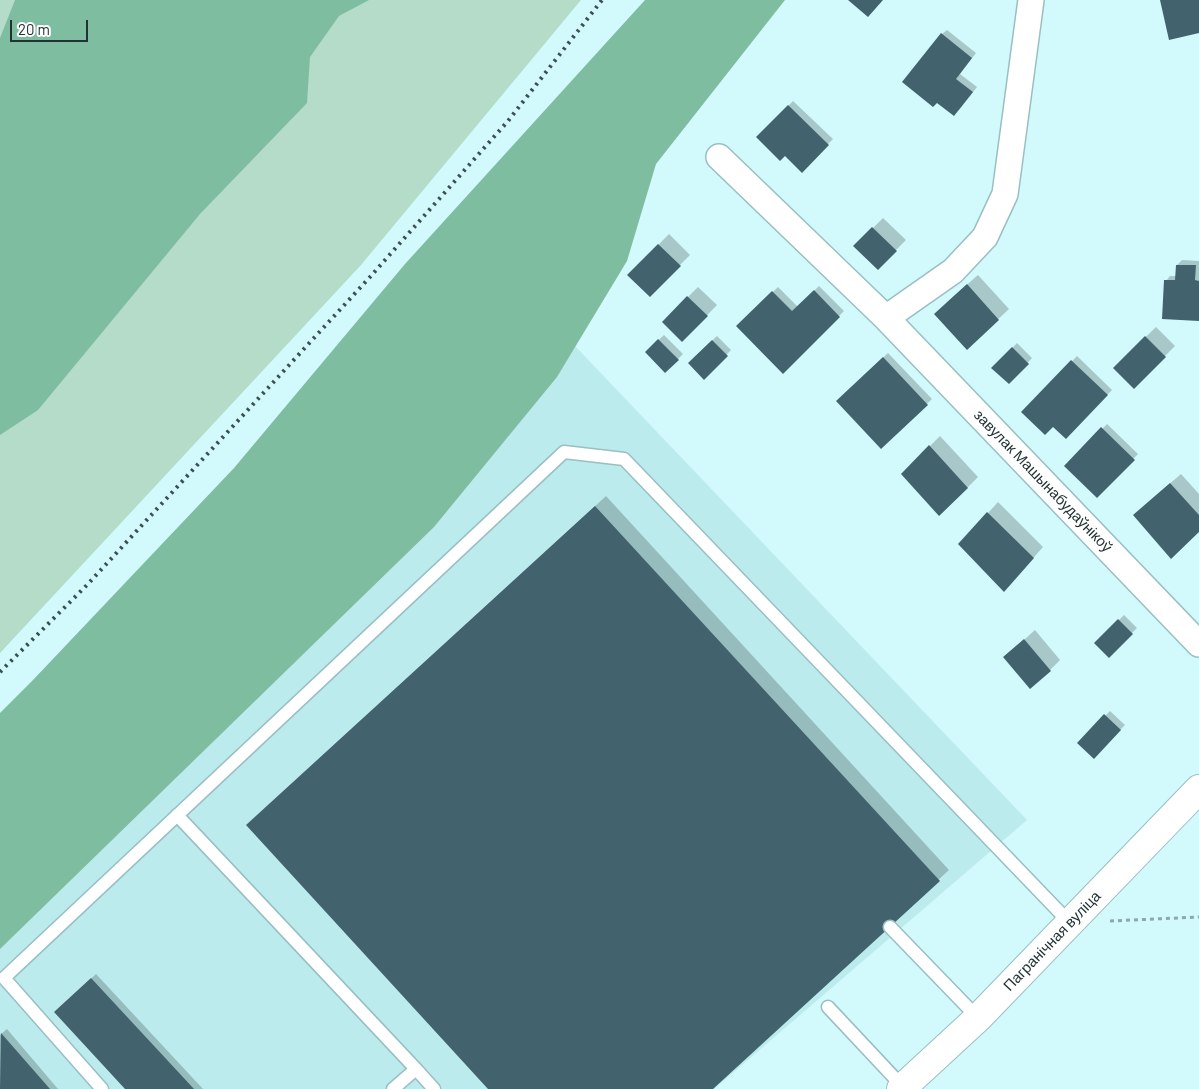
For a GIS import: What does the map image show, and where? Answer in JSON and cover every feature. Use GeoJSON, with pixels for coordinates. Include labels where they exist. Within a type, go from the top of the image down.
{"type":"FeatureCollection","features":[{"type":"Feature","properties":{"kind":"street"},"geometry":{"type":"LineString","coordinates":[[886,318],[953,272],[985,237],[1005,194],[1031,0]]}},
{"type":"Feature","properties":{"kind":"street","name":"завулак Машынабудаўнікоў"},"geometry":{"type":"LineString","coordinates":[[719,157],[886,318],[1199,644]]}},
{"type":"Feature","properties":{"kind":"street","name":"Пагранічная вуліца"},"geometry":{"type":"LineString","coordinates":[[902,1088],[978,1018],[1199,789]]}},
{"type":"Feature","properties":{"kind":"lane"},"geometry":{"type":"LineString","coordinates":[[102,1089],[4,978],[564,452],[624,459],[1070,923]]}},
{"type":"Feature","properties":{"kind":"lane"},"geometry":{"type":"LineString","coordinates":[[177,815],[434,1089]]}},
{"type":"Feature","properties":{"kind":"lane"},"geometry":{"type":"LineString","coordinates":[[890,927],[978,1018]]}},
{"type":"Feature","properties":{"kind":"lane"},"geometry":{"type":"LineString","coordinates":[[828,1007],[902,1088]]}},
{"type":"Feature","properties":{"kind":"lane"},"geometry":{"type":"LineString","coordinates":[[393,1089],[416,1069]]}},
{"type":"Feature","properties":{"kind":"path"},"geometry":{"type":"LineString","coordinates":[[1110,921],[1199,917]]}},
{"type":"Feature","properties":{"kind":"shaded area"},"geometry":{"type":"Polygon","coordinates":[[[575,346],[1027,820],[714,1089],[0,1089],[0,943],[575,346]]]}},
{"type":"Feature","properties":{"kind":"green space"},"geometry":{"type":"Polygon","coordinates":[[[0,0],[581,0],[361,265],[0,653],[0,0]]]}},
{"type":"Feature","properties":{"kind":"green space"},"geometry":{"type":"Polygon","coordinates":[[[15,0],[369,0],[339,16],[310,57],[307,103],[200,214],[38,410],[0,435],[0,38],[15,0]]]}},
{"type":"Feature","properties":{"kind":"green space"},"geometry":{"type":"Polygon","coordinates":[[[645,0],[785,0],[656,164],[627,261],[557,377],[434,527],[0,949],[0,713],[234,468],[405,264],[645,0]]]}},
{"type":"Feature","properties":{"kind":"building"},"geometry":{"type":"Polygon","coordinates":[[[848,0],[883,0],[868,17],[848,0]]]}},
{"type":"Feature","properties":{"kind":"building"},"geometry":{"type":"Polygon","coordinates":[[[1160,0],[1199,0],[1199,33],[1169,40],[1160,0]]]}},
{"type":"Feature","properties":{"kind":"building"},"geometry":{"type":"Polygon","coordinates":[[[941,33],[972,58],[956,79],[973,92],[954,116],[937,103],[933,107],[902,82],[941,33]]]}},
{"type":"Feature","properties":{"kind":"building"},"geometry":{"type":"Polygon","coordinates":[[[788,105],[829,145],[802,173],[785,156],[780,161],[756,137],[788,105]]]}},
{"type":"Feature","properties":{"kind":"building"},"geometry":{"type":"Polygon","coordinates":[[[872,227],[897,251],[878,270],[853,246],[872,227]]]}},
{"type":"Feature","properties":{"kind":"building"},"geometry":{"type":"Polygon","coordinates":[[[658,244],[681,266],[650,297],[627,275],[658,244]]]}},
{"type":"Feature","properties":{"kind":"building"},"geometry":{"type":"Polygon","coordinates":[[[1176,265],[1196,265],[1195,280],[1199,281],[1199,321],[1162,319],[1164,280],[1175,280],[1176,265]]]}},
{"type":"Feature","properties":{"kind":"building"},"geometry":{"type":"Polygon","coordinates":[[[967,284],[999,320],[967,350],[934,314],[967,284]]]}},
{"type":"Feature","properties":{"kind":"building"},"geometry":{"type":"Polygon","coordinates":[[[814,290],[840,317],[783,374],[736,326],[772,291],[792,311],[814,290]]]}},
{"type":"Feature","properties":{"kind":"building"},"geometry":{"type":"Polygon","coordinates":[[[687,296],[708,316],[682,342],[662,322],[687,296]]]}},
{"type":"Feature","properties":{"kind":"building"},"geometry":{"type":"Polygon","coordinates":[[[1145,336],[1166,357],[1134,389],[1113,368],[1145,336]]]}},
{"type":"Feature","properties":{"kind":"building"},"geometry":{"type":"Polygon","coordinates":[[[658,339],[679,360],[665,373],[645,352],[658,339]]]}},
{"type":"Feature","properties":{"kind":"building"},"geometry":{"type":"Polygon","coordinates":[[[712,340],[728,356],[704,380],[688,363],[712,340]]]}},
{"type":"Feature","properties":{"kind":"building"},"geometry":{"type":"Polygon","coordinates":[[[1012,347],[1029,364],[1009,384],[991,368],[1012,347]]]}},
{"type":"Feature","properties":{"kind":"building"},"geometry":{"type":"Polygon","coordinates":[[[883,357],[928,405],[881,449],[836,401],[883,357]]]}},
{"type":"Feature","properties":{"kind":"building"},"geometry":{"type":"Polygon","coordinates":[[[1071,360],[1108,395],[1066,439],[1053,427],[1045,435],[1021,412],[1071,360]]]}},
{"type":"Feature","properties":{"kind":"building"},"geometry":{"type":"Polygon","coordinates":[[[1101,427],[1135,460],[1097,498],[1064,466],[1101,427]]]}},
{"type":"Feature","properties":{"kind":"building"},"geometry":{"type":"Polygon","coordinates":[[[929,445],[968,488],[939,516],[901,474],[929,445]]]}},
{"type":"Feature","properties":{"kind":"building"},"geometry":{"type":"Polygon","coordinates":[[[1170,483],[1199,515],[1199,532],[1171,559],[1133,515],[1170,483]]]}},
{"type":"Feature","properties":{"kind":"building"},"geometry":{"type":"Polygon","coordinates":[[[595,506],[940,881],[713,1089],[488,1089],[246,825],[595,506]]]}},
{"type":"Feature","properties":{"kind":"building"},"geometry":{"type":"Polygon","coordinates":[[[987,512],[1034,558],[1004,592],[958,544],[987,512]]]}},
{"type":"Feature","properties":{"kind":"building"},"geometry":{"type":"Polygon","coordinates":[[[1118,619],[1133,634],[1109,658],[1094,643],[1118,619]]]}},
{"type":"Feature","properties":{"kind":"building"},"geometry":{"type":"Polygon","coordinates":[[[1024,639],[1051,671],[1030,689],[1003,657],[1024,639]]]}},
{"type":"Feature","properties":{"kind":"building"},"geometry":{"type":"Polygon","coordinates":[[[1104,714],[1121,730],[1094,759],[1077,743],[1104,714]]]}},
{"type":"Feature","properties":{"kind":"building"},"geometry":{"type":"Polygon","coordinates":[[[91,978],[194,1089],[125,1089],[54,1012],[91,978]]]}},
{"type":"Feature","properties":{"kind":"building"},"geometry":{"type":"Polygon","coordinates":[[[1,1033],[50,1089],[0,1089],[1,1033]]]}},
{"type":"Feature","properties":{"kind":"railway"},"geometry":{"type":"LineString","coordinates":[[0,672],[87,585],[370,277],[508,121],[602,0]]}}]}
